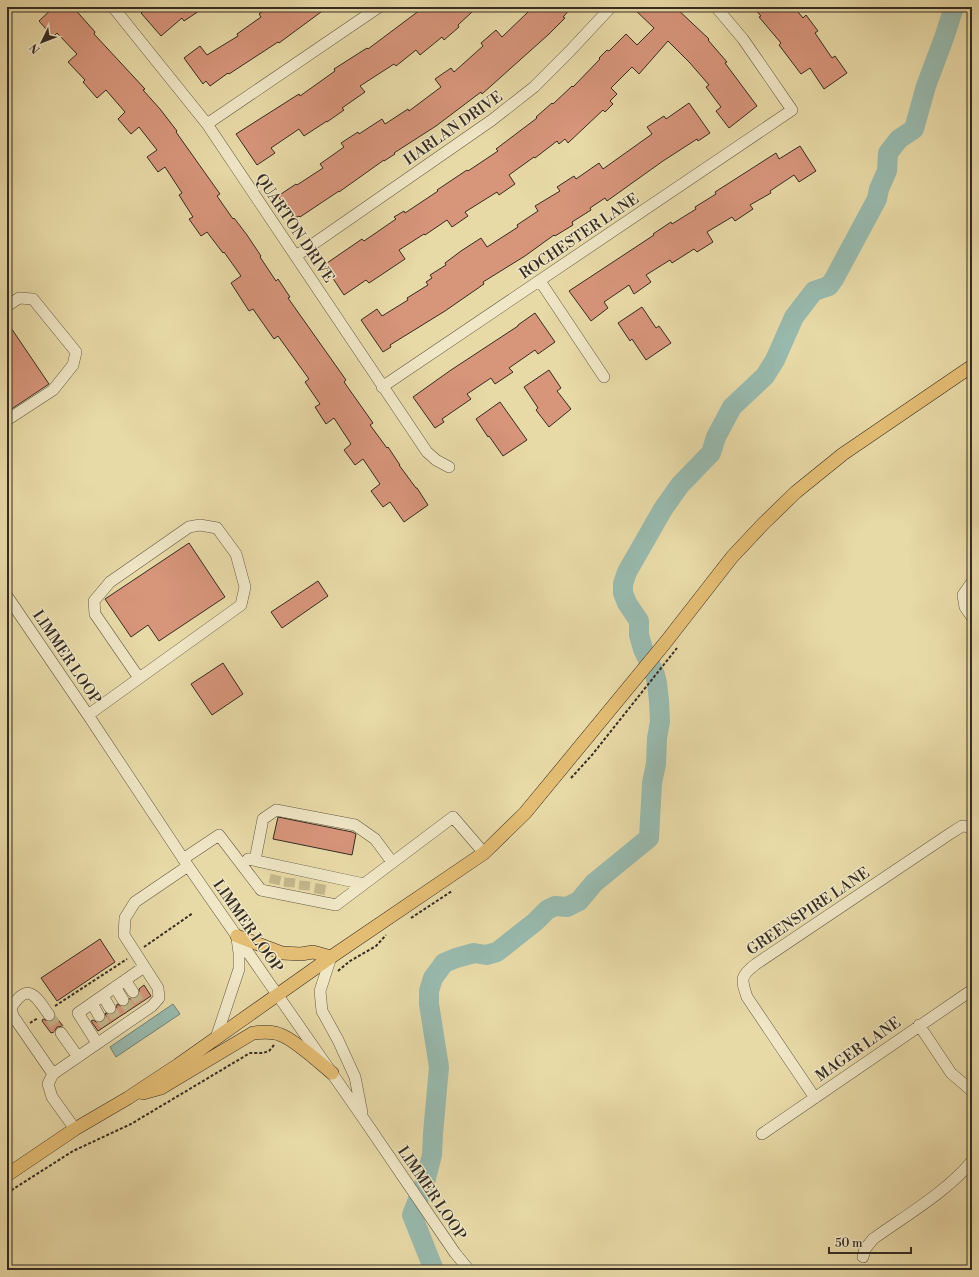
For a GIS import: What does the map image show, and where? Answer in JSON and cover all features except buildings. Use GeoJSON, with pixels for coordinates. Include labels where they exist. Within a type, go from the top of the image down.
{"type":"FeatureCollection","features":[{"type":"Feature","properties":{"kind":"main road"},"geometry":{"type":"LineString","coordinates":[[7,1175],[75,1129],[128,1098],[178,1065],[277,994],[484,853],[525,814],[615,705],[672,644],[732,557],[762,524],[796,492],[844,454],[972,366]]}},
{"type":"Feature","properties":{"kind":"main road"},"geometry":{"type":"LineString","coordinates":[[237,936],[282,953],[301,954],[313,952],[331,957]]}},
{"type":"Feature","properties":{"kind":"main road"},"geometry":{"type":"LineString","coordinates":[[128,1098],[161,1088],[253,1032],[282,1035],[303,1049],[332,1073]]}},
{"type":"Feature","properties":{"kind":"street","name":"QUARTON DRIVE"},"geometry":{"type":"LineString","coordinates":[[113,7],[207,124],[427,452],[436,460],[449,467]]}},
{"type":"Feature","properties":{"kind":"street"},"geometry":{"type":"LineString","coordinates":[[207,124],[379,7]]}},
{"type":"Feature","properties":{"kind":"street","name":"HARLAN DRIVE"},"geometry":{"type":"LineString","coordinates":[[296,256],[498,116],[534,87],[570,52],[611,7]]}},
{"type":"Feature","properties":{"kind":"street","name":"ROCHESTER LANE"},"geometry":{"type":"LineString","coordinates":[[382,387],[792,110],[743,39],[716,7]]}},
{"type":"Feature","properties":{"kind":"street"},"geometry":{"type":"LineString","coordinates":[[540,281],[604,377]]}},
{"type":"Feature","properties":{"kind":"street"},"geometry":{"type":"LineString","coordinates":[[7,306],[19,298],[33,299],[76,352],[73,365],[53,390],[7,420]]}},
{"type":"Feature","properties":{"kind":"street"},"geometry":{"type":"LineString","coordinates":[[88,715],[241,605],[245,587],[236,554],[217,528],[200,525],[189,527],[110,582],[94,602],[95,614],[139,678]]}},
{"type":"Feature","properties":{"kind":"street"},"geometry":{"type":"LineString","coordinates":[[972,582],[963,595],[965,607],[972,617]]}},
{"type":"Feature","properties":{"kind":"street","name":"LIMMER LOOP"},"geometry":{"type":"LineString","coordinates":[[7,596],[185,862],[455,1253],[469,1270]]}},
{"type":"Feature","properties":{"kind":"street"},"geometry":{"type":"LineString","coordinates":[[254,860],[263,819],[276,810],[355,825],[374,838],[392,862]]}},
{"type":"Feature","properties":{"kind":"street"},"geometry":{"type":"LineString","coordinates":[[275,879],[320,889],[336,905],[453,817],[484,853]]}},
{"type":"Feature","properties":{"kind":"street","name":"GREENSPIRE LANE"},"geometry":{"type":"LineString","coordinates":[[815,1098],[747,997],[742,983],[745,972],[962,826],[972,827]]}},
{"type":"Feature","properties":{"kind":"street"},"geometry":{"type":"LineString","coordinates":[[75,1129],[52,1097],[48,1084],[52,1074],[97,1043],[108,1030],[142,1007],[152,1006],[159,998],[158,988],[124,935],[125,918],[135,902],[219,835],[261,890],[275,879]]}},
{"type":"Feature","properties":{"kind":"street"},"geometry":{"type":"LineString","coordinates":[[236,856],[254,860],[275,879],[320,889],[364,884]]}},
{"type":"Feature","properties":{"kind":"street"},"geometry":{"type":"LineString","coordinates":[[216,1038],[239,969],[237,936]]}},
{"type":"Feature","properties":{"kind":"street"},"geometry":{"type":"LineString","coordinates":[[331,957],[320,991],[322,1011],[338,1040],[355,1077],[363,1118]]}},
{"type":"Feature","properties":{"kind":"street"},"geometry":{"type":"LineString","coordinates":[[97,1043],[78,1013],[144,967]]}},
{"type":"Feature","properties":{"kind":"street"},"geometry":{"type":"LineString","coordinates":[[125,980],[133,992]]}},
{"type":"Feature","properties":{"kind":"street"},"geometry":{"type":"LineString","coordinates":[[115,987],[123,1000]]}},
{"type":"Feature","properties":{"kind":"street","name":"MAGER LANE"},"geometry":{"type":"LineString","coordinates":[[762,1134],[972,990]]}},
{"type":"Feature","properties":{"kind":"street"},"geometry":{"type":"LineString","coordinates":[[46,1013],[33,994],[28,993],[18,998],[11,1008],[13,1016],[52,1074]]}},
{"type":"Feature","properties":{"kind":"street"},"geometry":{"type":"LineString","coordinates":[[103,996],[110,1008]]}},
{"type":"Feature","properties":{"kind":"street"},"geometry":{"type":"LineString","coordinates":[[92,1004],[99,1016]]}},
{"type":"Feature","properties":{"kind":"street"},"geometry":{"type":"LineString","coordinates":[[919,1025],[951,1073],[972,1091]]}},
{"type":"Feature","properties":{"kind":"street"},"geometry":{"type":"LineString","coordinates":[[61,1032],[78,1057]]}},
{"type":"Feature","properties":{"kind":"street"},"geometry":{"type":"LineString","coordinates":[[863,1257],[865,1249],[873,1239],[944,1189],[963,1172],[972,1161]]}},
{"type":"Feature","properties":{"kind":"path"},"geometry":{"type":"LineString","coordinates":[[620,720],[674,653],[672,644]]}},
{"type":"Feature","properties":{"kind":"path"},"geometry":{"type":"LineString","coordinates":[[142,948],[193,913]]}},
{"type":"Feature","properties":{"kind":"path"},"geometry":{"type":"LineString","coordinates":[[30,1024],[128,958]]}},
{"type":"Feature","properties":{"kind":"path"},"geometry":{"type":"LineString","coordinates":[[7,1193],[73,1151],[131,1124],[250,1053],[263,1053],[269,1051],[274,1046],[274,1040]]}},
{"type":"Feature","properties":{"kind":"water"},"geometry":{"type":"Polygon","coordinates":[[[173,1004],[180,1014],[116,1057],[110,1047],[173,1004]]]}},
{"type":"Feature","properties":{"kind":"waterway"},"geometry":{"type":"LineString","coordinates":[[434,1270],[412,1215],[425,1182],[432,1155],[439,1067],[429,1004],[429,991],[433,978],[444,963],[474,953],[486,955],[497,952],[535,922],[547,910],[555,906],[567,907],[579,901],[594,883],[649,838],[652,783],[656,764],[657,738],[660,722],[659,701],[655,675],[643,649],[639,635],[639,621],[627,603],[623,593],[623,584],[627,572],[663,509],[680,485],[711,453],[716,437],[732,407],[765,376],[775,360],[794,317],[814,291],[829,286],[834,279],[877,199],[879,189],[887,171],[888,153],[899,139],[914,129],[926,86],[954,7]]}},
{"type":"Feature","properties":{"kind":"tunnel"},"geometry":{"type":"LineString","coordinates":[[274,884],[276,875]]}},
{"type":"Feature","properties":{"kind":"tunnel"},"geometry":{"type":"LineString","coordinates":[[289,887],[290,878]]}},
{"type":"Feature","properties":{"kind":"tunnel"},"geometry":{"type":"LineString","coordinates":[[304,890],[305,881]]}},
{"type":"Feature","properties":{"kind":"tunnel"},"geometry":{"type":"LineString","coordinates":[[319,894],[321,884]]}},
{"type":"Feature","properties":{"kind":"tunnel"},"geometry":{"type":"LineString","coordinates":[[133,992],[140,1003]]}},
{"type":"Feature","properties":{"kind":"tunnel"},"geometry":{"type":"LineString","coordinates":[[123,1000],[130,1010]]}},
{"type":"Feature","properties":{"kind":"tunnel"},"geometry":{"type":"LineString","coordinates":[[110,1008],[117,1019]]}},
{"type":"Feature","properties":{"kind":"tunnel"},"geometry":{"type":"LineString","coordinates":[[49,1015],[61,1033]]}},
{"type":"Feature","properties":{"kind":"tunnel"},"geometry":{"type":"LineString","coordinates":[[99,1016],[106,1026]]}}]}
